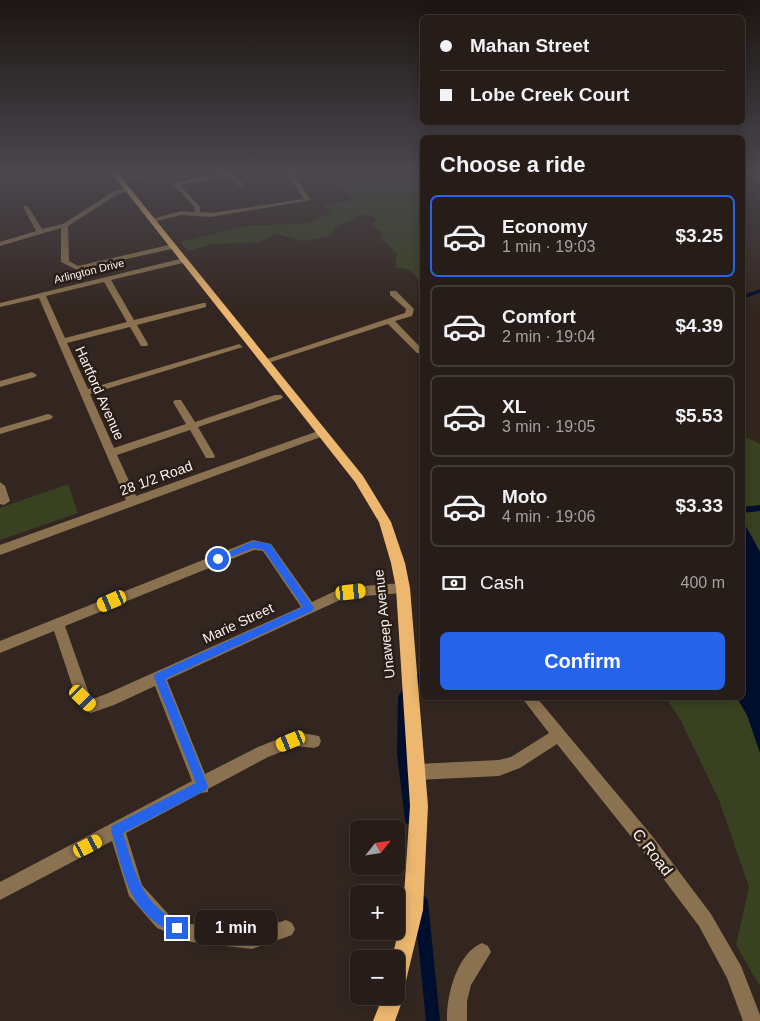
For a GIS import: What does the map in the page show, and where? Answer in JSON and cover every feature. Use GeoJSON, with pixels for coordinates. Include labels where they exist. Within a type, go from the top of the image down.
{"type":"FeatureCollection","features":[{"type":"Feature","properties":{"kind":"main road","name":"Unaweep Avenue"},"geometry":{"type":"LineString","coordinates":[[152,220],[374,501],[393,541],[403,588],[419,806],[412,910],[404,950]]}},
{"type":"Feature","properties":{"kind":"main road"},"geometry":{"type":"LineString","coordinates":[[384,1021],[390,1005]]}},
{"type":"Feature","properties":{"kind":"street"},"geometry":{"type":"LineString","coordinates":[[33,219],[41,233]]}},
{"type":"Feature","properties":{"kind":"street"},"geometry":{"type":"LineString","coordinates":[[0,244],[65,225],[75,219]]}},
{"type":"Feature","properties":{"kind":"street"},"geometry":{"type":"LineString","coordinates":[[152,220],[158,219]]}},
{"type":"Feature","properties":{"kind":"street"},"geometry":{"type":"LineString","coordinates":[[65,225],[63,231],[66,243],[64,258],[71,266],[77,268],[173,246]]}},
{"type":"Feature","properties":{"kind":"street","name":"Arlington Drive"},"geometry":{"type":"LineString","coordinates":[[0,305],[184,260]]}},
{"type":"Feature","properties":{"kind":"street"},"geometry":{"type":"LineString","coordinates":[[106,279],[144,344]]}},
{"type":"Feature","properties":{"kind":"street"},"geometry":{"type":"LineString","coordinates":[[265,361],[390,322],[411,312],[393,293]]}},
{"type":"Feature","properties":{"kind":"street","name":"Hartford Avenue"},"geometry":{"type":"LineString","coordinates":[[42,295],[133,502]]}},
{"type":"Feature","properties":{"kind":"street"},"geometry":{"type":"LineString","coordinates":[[62,342],[202,305]]}},
{"type":"Feature","properties":{"kind":"street"},"geometry":{"type":"LineString","coordinates":[[390,322],[420,350]]}},
{"type":"Feature","properties":{"kind":"street"},"geometry":{"type":"LineString","coordinates":[[85,393],[239,347]]}},
{"type":"Feature","properties":{"kind":"street"},"geometry":{"type":"LineString","coordinates":[[0,384],[32,375]]}},
{"type":"Feature","properties":{"kind":"street"},"geometry":{"type":"LineString","coordinates":[[112,453],[278,397]]}},
{"type":"Feature","properties":{"kind":"street"},"geometry":{"type":"LineString","coordinates":[[178,402],[210,456]]}},
{"type":"Feature","properties":{"kind":"street"},"geometry":{"type":"LineString","coordinates":[[0,431],[48,417]]}},
{"type":"Feature","properties":{"kind":"street","name":"28 1/2 Road"},"geometry":{"type":"LineString","coordinates":[[0,550],[322,433]]}},
{"type":"Feature","properties":{"kind":"street"},"geometry":{"type":"LineString","coordinates":[[0,486],[4,501]]}},
{"type":"Feature","properties":{"kind":"street"},"geometry":{"type":"LineString","coordinates":[[0,647],[253,545],[260,544],[267,547],[274,555],[309,608]]}},
{"type":"Feature","properties":{"kind":"street","name":"Marie Street"},"geometry":{"type":"LineString","coordinates":[[58,624],[83,698],[91,706],[309,608],[351,592],[403,588]]}},
{"type":"Feature","properties":{"kind":"street"},"geometry":{"type":"LineString","coordinates":[[159,677],[202,786]]}},
{"type":"Feature","properties":{"kind":"street","name":"C Road"},"geometry":{"type":"LineString","coordinates":[[531,700],[647,843],[705,920],[734,973],[753,1021]]}},
{"type":"Feature","properties":{"kind":"street"},"geometry":{"type":"LineString","coordinates":[[418,772],[499,768],[514,763],[559,735]]}},
{"type":"Feature","properties":{"kind":"street"},"geometry":{"type":"LineString","coordinates":[[0,891],[202,786],[263,752],[296,739],[314,741]]}},
{"type":"Feature","properties":{"kind":"street"},"geometry":{"type":"LineString","coordinates":[[116,830],[135,890],[163,922],[191,933],[252,940],[286,929]]}},
{"type":"Feature","properties":{"kind":"street"},"geometry":{"type":"LineString","coordinates":[[457,1021],[461,983],[471,964],[482,952]]}},
{"type":"Feature","properties":{"kind":"green space"},"geometry":{"type":"Polygon","coordinates":[[[317,219],[354,219],[337,227],[330,236],[304,241],[277,234],[259,242],[212,244],[188,251],[180,242],[245,226],[307,223],[317,219]]]}},
{"type":"Feature","properties":{"kind":"green space"},"geometry":{"type":"Polygon","coordinates":[[[378,219],[420,219],[420,281],[410,270],[395,267],[397,254],[381,238],[383,232],[371,226],[378,219]]]}},
{"type":"Feature","properties":{"kind":"green space"},"geometry":{"type":"Polygon","coordinates":[[[745,436],[760,444],[760,552],[745,525],[745,436]]]}},
{"type":"Feature","properties":{"kind":"green space"},"geometry":{"type":"Polygon","coordinates":[[[68,484],[78,513],[0,540],[0,508],[68,484]]]}},
{"type":"Feature","properties":{"kind":"green space"},"geometry":{"type":"Polygon","coordinates":[[[667,700],[738,700],[747,715],[760,753],[760,986],[736,945],[749,887],[719,800],[680,719],[667,700]]]}},
{"type":"Feature","properties":{"kind":"water"},"geometry":{"type":"Polygon","coordinates":[[[745,525],[760,552],[760,753],[747,715],[738,700],[745,700],[745,525]]]}},
{"type":"Feature","properties":{"kind":"waterway"},"geometry":{"type":"LineString","coordinates":[[745,296],[760,291]]}},
{"type":"Feature","properties":{"kind":"waterway"},"geometry":{"type":"LineString","coordinates":[[745,510],[760,508]]}},
{"type":"Feature","properties":{"kind":"waterway"},"geometry":{"type":"LineString","coordinates":[[411,820],[403,754],[404,697],[413,681],[420,678]]}},
{"type":"Feature","properties":{"kind":"waterway"},"geometry":{"type":"LineString","coordinates":[[421,902],[433,1021]]}},
{"type":"Feature","properties":{"kind":"route"},"geometry":{"type":"LineString","coordinates":[[177,928],[163,922],[135,890],[116,830],[202,786],[159,677],[309,608],[267,547],[260,544],[253,545],[218,559]]}}]}
